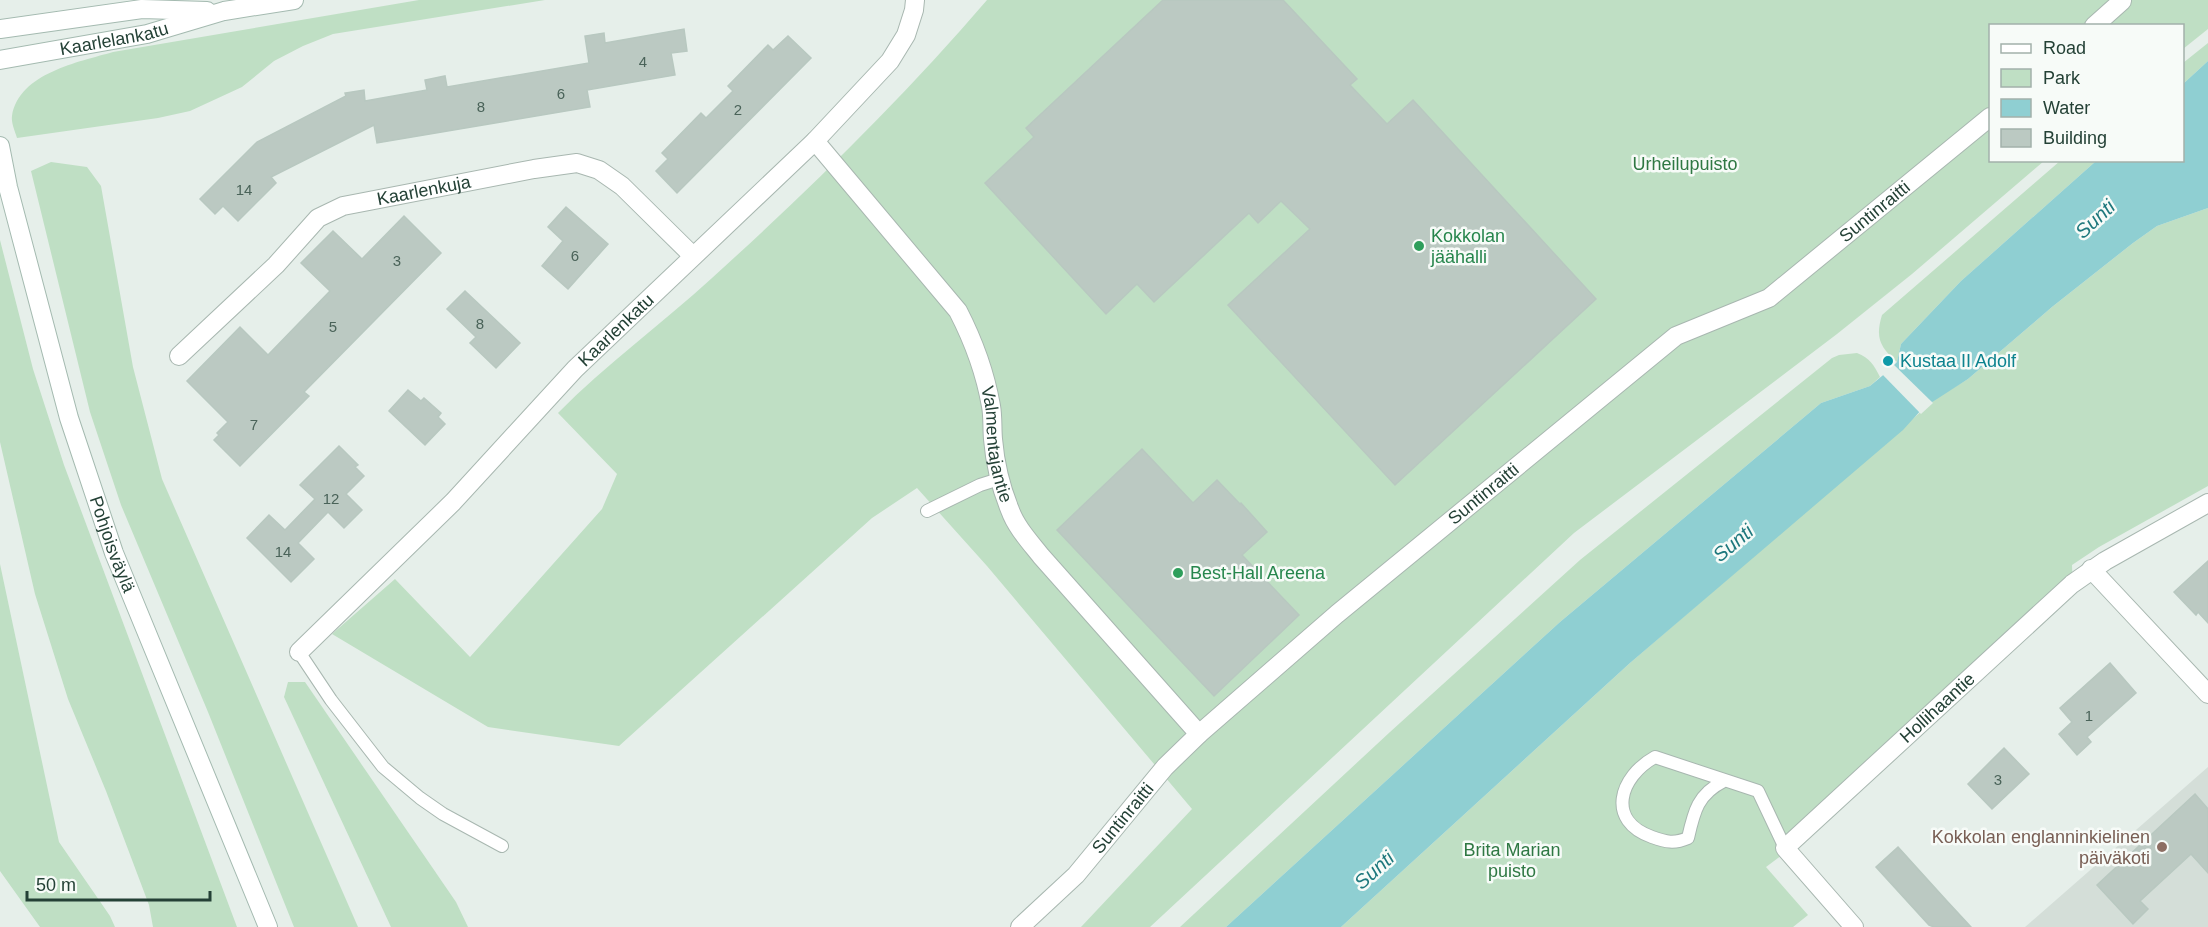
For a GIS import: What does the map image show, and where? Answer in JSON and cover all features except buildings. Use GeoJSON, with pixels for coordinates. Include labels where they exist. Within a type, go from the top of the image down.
{"type":"FeatureCollection","features":[{"type":"Feature","properties":{"kind":"street","name":"Kaarlelankatu"},"geometry":{"type":"LineString","coordinates":[[0,60],[147,34],[224,11],[294,0]]}},
{"type":"Feature","properties":{"kind":"street","name":"Kaarlenkatu"},"geometry":{"type":"LineString","coordinates":[[299,652],[453,502],[575,369],[693,256],[764,192],[890,62],[906,35],[915,0]]}},
{"type":"Feature","properties":{"kind":"street"},"geometry":{"type":"LineString","coordinates":[[2096,24],[2122,1]]}},
{"type":"Feature","properties":{"kind":"street","name":"Kaarlelankatu"},"geometry":{"type":"LineString","coordinates":[[0,29],[142,9],[224,11]]}},
{"type":"Feature","properties":{"kind":"street","name":"Suntinraitti"},"geometry":{"type":"LineString","coordinates":[[1020,927],[1076,875],[1165,767],[1199,734],[1337,614],[1676,336],[1769,298],[1989,118]]}},
{"type":"Feature","properties":{"kind":"street","name":"Valmentajantie"},"geometry":{"type":"LineString","coordinates":[[815,141],[958,311],[974,342],[985,377],[992,409],[993,441],[999,479],[1010,513],[1041,556],[1199,734]]}},
{"type":"Feature","properties":{"kind":"street","name":"Pohjoisväylä"},"geometry":{"type":"LineString","coordinates":[[0,146],[69,418],[114,553],[268,927]]}},
{"type":"Feature","properties":{"kind":"street","name":"Kaarlenkuja"},"geometry":{"type":"LineString","coordinates":[[179,356],[276,265],[318,218],[343,206],[534,169],[577,163],[599,170],[622,186],[693,256]]}},
{"type":"Feature","properties":{"kind":"street","name":"Hollihaantie"},"geometry":{"type":"LineString","coordinates":[[1785,848],[2072,584],[2091,570],[2208,502]]}},
{"type":"Feature","properties":{"kind":"street"},"geometry":{"type":"LineString","coordinates":[[2091,570],[2208,694]]}},
{"type":"Feature","properties":{"kind":"street"},"geometry":{"type":"LineString","coordinates":[[1785,848],[1854,927]]}},
{"type":"Feature","properties":{"kind":"lane"},"geometry":{"type":"LineString","coordinates":[[927,511],[980,485],[999,479]]}},
{"type":"Feature","properties":{"kind":"lane"},"geometry":{"type":"LineString","coordinates":[[299,652],[331,700],[383,767],[443,814],[502,846]]}},
{"type":"Feature","properties":{"kind":"lane"},"geometry":{"type":"LineString","coordinates":[[1724,781],[1710,788],[1704,795],[1697,808],[1688,838],[1677,843],[1666,842],[1638,832],[1626,819],[1623,808],[1625,789],[1636,772],[1655,758],[1758,791],[1785,848]]}},
{"type":"Feature","properties":{"kind":"shaded area","name":"Kokkolan englanninkielinen päiväkoti"},"geometry":{"type":"Polygon","coordinates":[[[2208,767],[2208,927],[2025,927],[2208,767]]]}},
{"type":"Feature","properties":{"kind":"green space"},"geometry":{"type":"Polygon","coordinates":[[[419,0],[545,0],[333,34],[274,61],[242,87],[190,111],[158,118],[17,138],[13,127],[12,116],[17,101],[26,89],[38,79],[68,65],[113,52],[419,0]]]}},
{"type":"Feature","properties":{"kind":"green space","name":"Urheilupuisto"},"geometry":{"type":"Polygon","coordinates":[[[987,0],[2208,0],[2208,29],[2184,48],[2184,24],[1989,24],[1989,162],[2043,162],[1912,274],[1837,334],[1574,533],[1150,927],[1081,927],[1192,809],[987,566],[917,488],[872,518],[619,746],[488,727],[332,634],[395,579],[470,657],[602,509],[617,474],[558,413],[595,378],[674,312],[784,211],[888,108],[987,0]]]}},
{"type":"Feature","properties":{"kind":"green space"},"geometry":{"type":"Polygon","coordinates":[[[2208,43],[2208,61],[2184,83],[2184,62],[2208,43]]]}},
{"type":"Feature","properties":{"kind":"green space"},"geometry":{"type":"Polygon","coordinates":[[[51,162],[87,167],[101,186],[133,367],[162,479],[358,927],[294,927],[208,712],[121,505],[90,412],[31,171],[51,162]]]}},
{"type":"Feature","properties":{"kind":"green space"},"geometry":{"type":"Polygon","coordinates":[[[2059,162],[2095,162],[1961,281],[1901,344],[1897,362],[1886,352],[1880,342],[1879,330],[1882,315],[2059,162]]]}},
{"type":"Feature","properties":{"kind":"green space","name":"Brita Marian puisto"},"geometry":{"type":"Polygon","coordinates":[[[2208,208],[2208,486],[2099,547],[2072,565],[2073,595],[1794,846],[1766,867],[1808,915],[1793,927],[1341,927],[1630,663],[1938,397],[1968,379],[2052,307],[2157,226],[2208,208]]]}},
{"type":"Feature","properties":{"kind":"green space"},"geometry":{"type":"Polygon","coordinates":[[[0,240],[33,369],[64,465],[237,927],[153,927],[149,905],[68,699],[35,594],[0,442],[0,240]]]}},
{"type":"Feature","properties":{"kind":"green space"},"geometry":{"type":"Polygon","coordinates":[[[1857,353],[1871,362],[1880,377],[1870,386],[1821,403],[1560,622],[1226,927],[1180,927],[1580,560],[1832,358],[1857,353]]]}},
{"type":"Feature","properties":{"kind":"green space"},"geometry":{"type":"Polygon","coordinates":[[[0,564],[59,842],[110,916],[115,927],[40,927],[0,871],[0,564]]]}},
{"type":"Feature","properties":{"kind":"green space"},"geometry":{"type":"Polygon","coordinates":[[[288,682],[305,682],[456,902],[468,927],[391,927],[284,697],[288,682]]]}},
{"type":"Feature","properties":{"kind":"water","name":"Sunti"},"geometry":{"type":"Polygon","coordinates":[[[2208,61],[2208,208],[2157,226],[2052,307],[1968,379],[1923,408],[1903,430],[1630,663],[1341,927],[1226,927],[1560,622],[1821,403],[1870,386],[1888,371],[1897,362],[1901,344],[1961,281],[2095,162],[2184,162],[2184,83],[2208,61]]]}},
{"type":"Feature","properties":{"kind":"pier"},"geometry":{"type":"Polygon","coordinates":[[[1892,363],[1933,403],[1921,414],[1881,373],[1892,363]]]}},
{"type":"Feature","properties":{"kind":"place","name":"Kokkolan jäähalli"},"geometry":{"type":"Point","coordinates":[1419,246]}},
{"type":"Feature","properties":{"kind":"place","name":"Kustaa II Adolf"},"geometry":{"type":"Point","coordinates":[1888,361]}},
{"type":"Feature","properties":{"kind":"place","name":"Best‑Hall Areena"},"geometry":{"type":"Point","coordinates":[1178,573]}},
{"type":"Feature","properties":{"kind":"place","name":"Kokkolan englanninkielinen päiväkoti"},"geometry":{"type":"Point","coordinates":[2162,847]}}]}
